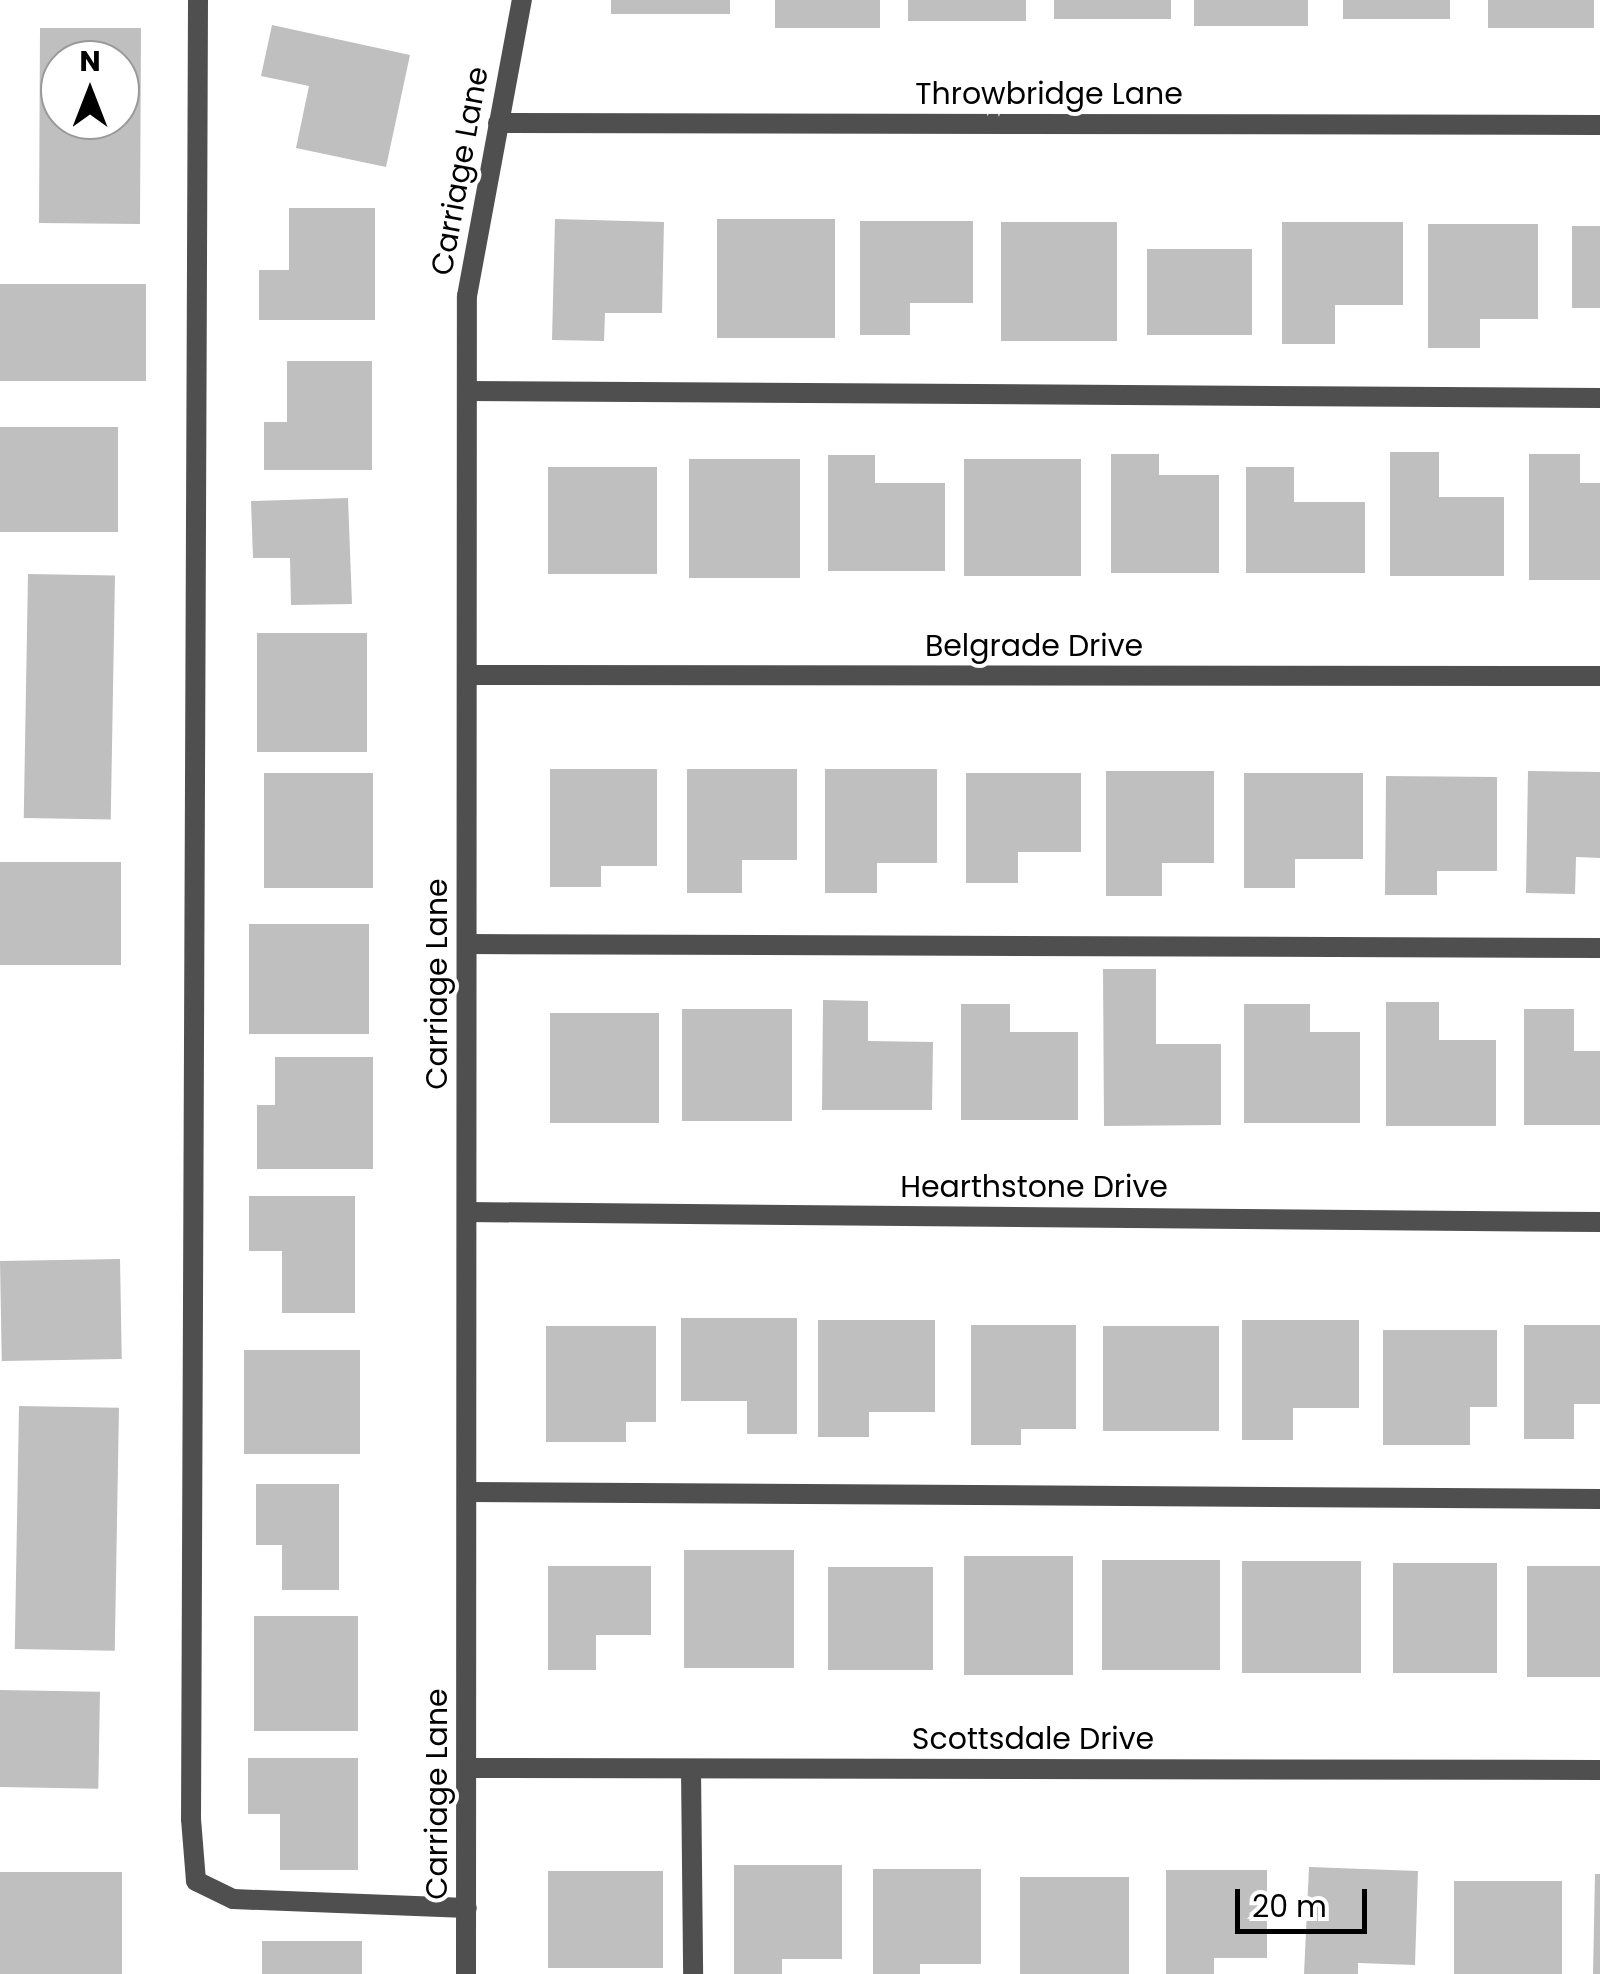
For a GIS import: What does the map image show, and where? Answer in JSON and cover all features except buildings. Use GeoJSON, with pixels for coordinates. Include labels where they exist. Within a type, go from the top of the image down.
{"type":"FeatureCollection","features":[{"type":"Feature","properties":{"kind":"street"},"geometry":{"type":"LineString","coordinates":[[198,0],[191,1779],[196,1880],[233,1899],[467,1908]]}},
{"type":"Feature","properties":{"kind":"street","name":"Carriage Lane"},"geometry":{"type":"LineString","coordinates":[[466,1974],[467,296],[522,0]]}},
{"type":"Feature","properties":{"kind":"street","name":"Throwbridge Lane"},"geometry":{"type":"LineString","coordinates":[[498,123],[1600,126]]}},
{"type":"Feature","properties":{"kind":"street"},"geometry":{"type":"LineString","coordinates":[[467,392],[1600,398]]}},
{"type":"Feature","properties":{"kind":"street","name":"Belgrade Drive"},"geometry":{"type":"LineString","coordinates":[[467,675],[1600,676]]}},
{"type":"Feature","properties":{"kind":"street"},"geometry":{"type":"LineString","coordinates":[[467,944],[1600,948]]}},
{"type":"Feature","properties":{"kind":"street","name":"Hearthstone Drive"},"geometry":{"type":"LineString","coordinates":[[467,1212],[1600,1222]]}},
{"type":"Feature","properties":{"kind":"street"},"geometry":{"type":"LineString","coordinates":[[467,1492],[1600,1498]]}},
{"type":"Feature","properties":{"kind":"street","name":"Scottsdale Drive"},"geometry":{"type":"LineString","coordinates":[[467,1768],[1600,1770]]}},
{"type":"Feature","properties":{"kind":"street"},"geometry":{"type":"LineString","coordinates":[[692,1769],[694,1974]]}}]}
